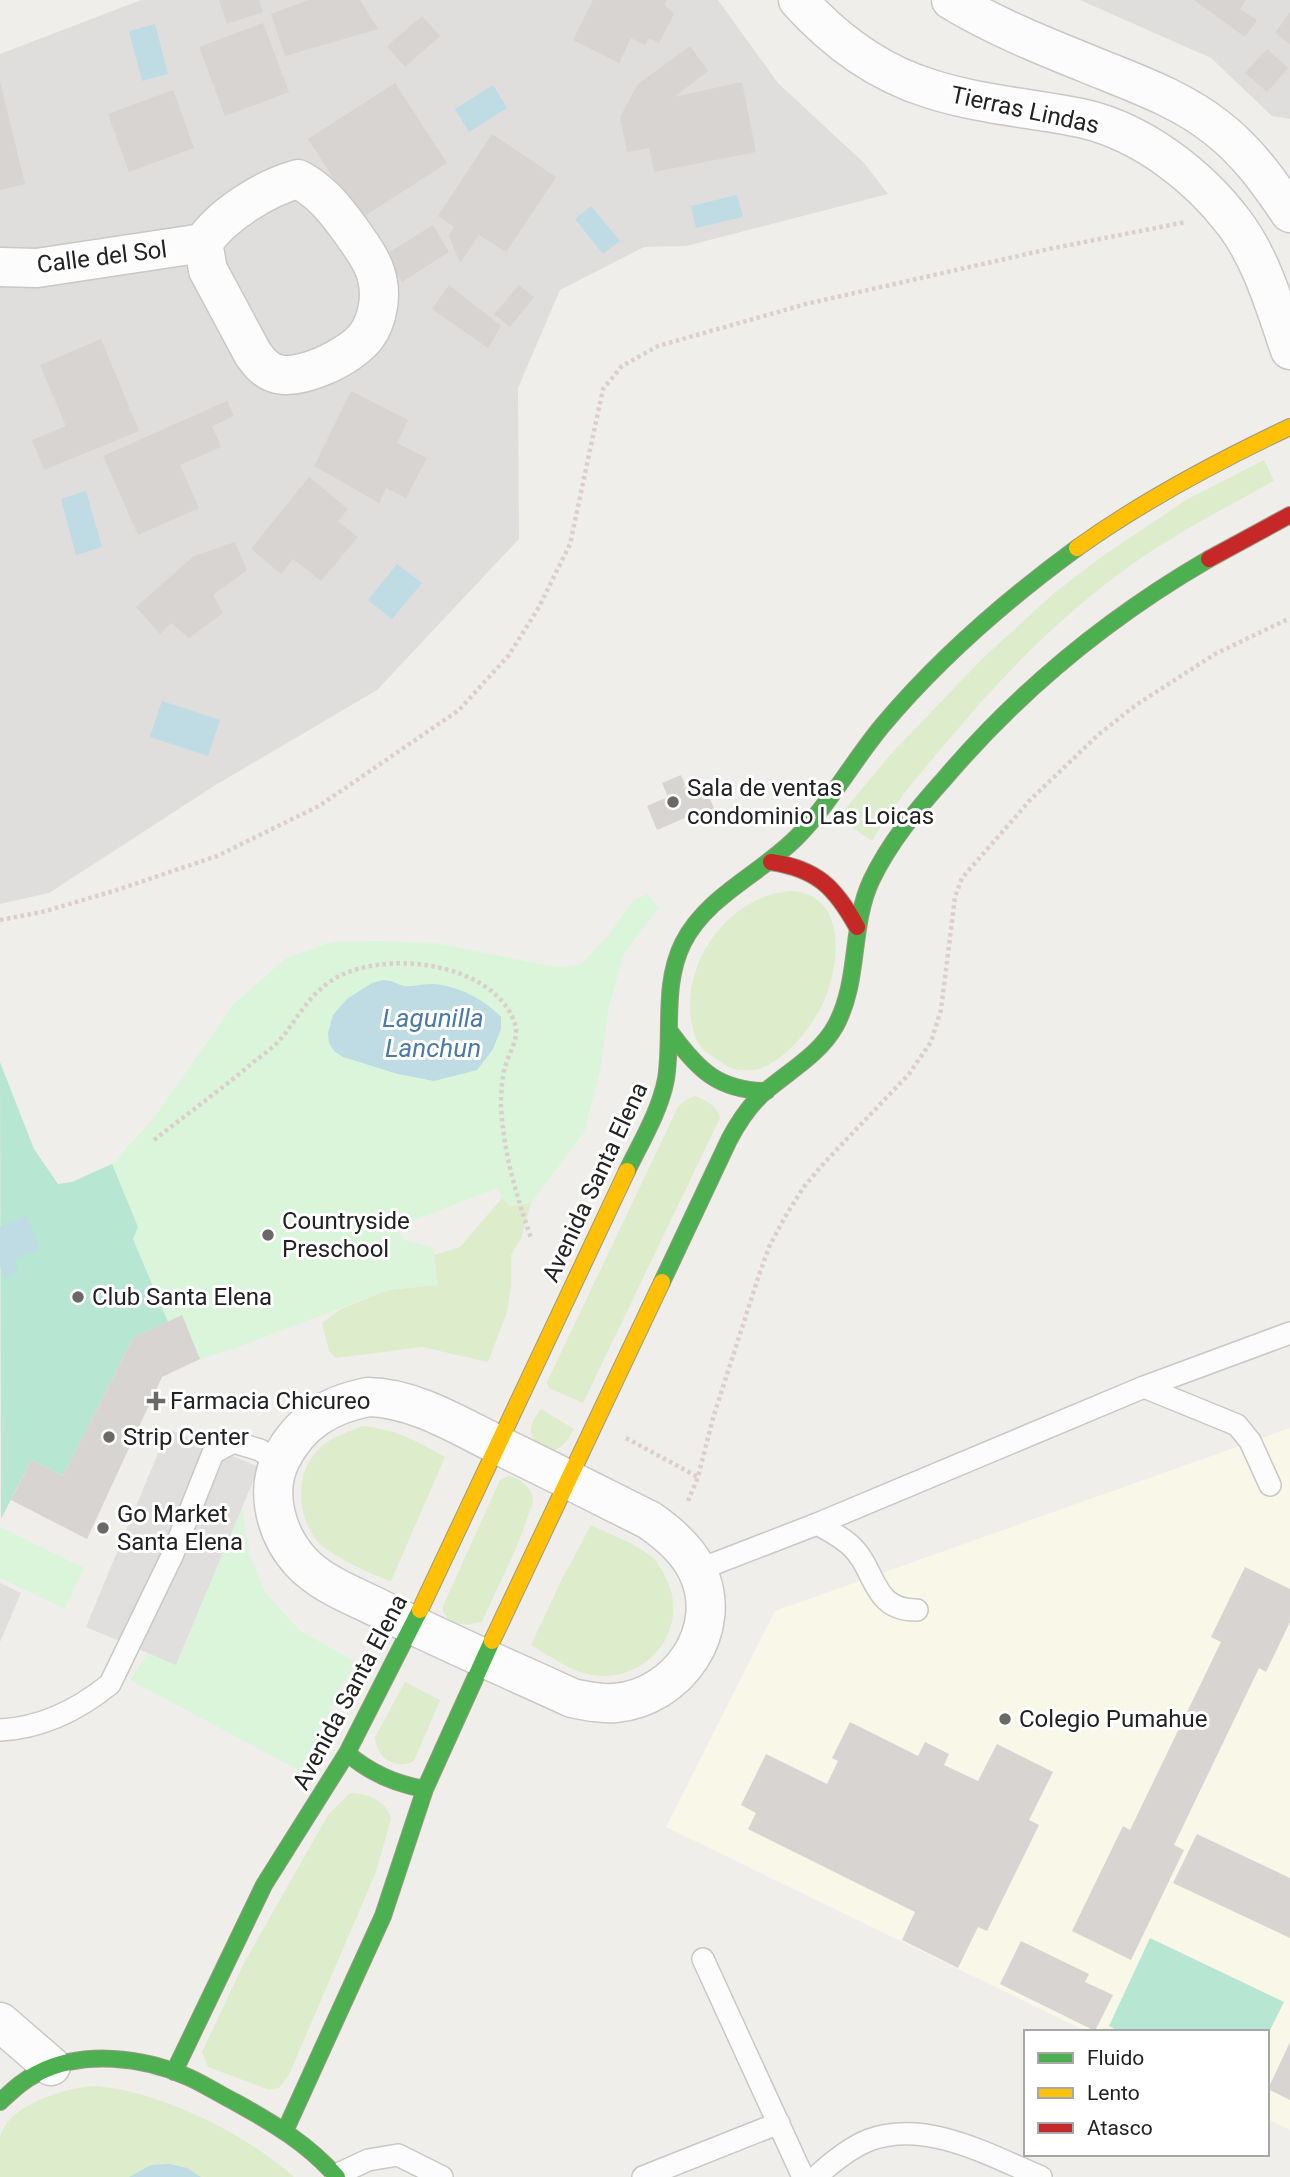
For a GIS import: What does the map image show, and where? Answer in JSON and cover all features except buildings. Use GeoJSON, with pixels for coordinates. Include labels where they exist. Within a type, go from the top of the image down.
{"type":"FeatureCollection","features":[{"type":"Feature","properties":{"kind":"street","name":"Tierras Lindas"},"geometry":{"type":"LineString","coordinates":[[798,0],[839,40],[878,67],[902,79],[958,97],[1088,120],[1122,132],[1175,165],[1216,201],[1236,225],[1263,275],[1290,350]]}},
{"type":"Feature","properties":{"kind":"street"},"geometry":{"type":"LineString","coordinates":[[951,0],[1010,32],[1167,96],[1195,112],[1238,145],[1271,185],[1290,214]]}},
{"type":"Feature","properties":{"kind":"street","name":"Calle del Sol"},"geometry":{"type":"LineString","coordinates":[[298,180],[315,188],[329,201],[368,255],[375,270],[378,308],[369,333],[356,348],[313,370],[291,375],[274,374],[262,366],[253,354],[227,306],[208,270],[204,243],[223,221],[278,185],[298,180]]}},
{"type":"Feature","properties":{"kind":"street","name":"Calle del Sol"},"geometry":{"type":"LineString","coordinates":[[0,267],[37,268],[204,243]]}},
{"type":"Feature","properties":{"kind":"street","name":"Avenida Santa Elena"},"geometry":{"type":"LineString","coordinates":[[174,2072],[264,1885],[347,1753],[412,1626],[659,1103],[669,1069],[669,1000],[672,972],[683,943],[699,920],[719,900],[771,862],[801,833],[884,724],[918,686],[1017,592],[1072,551],[1189,476],[1290,427]]}},
{"type":"Feature","properties":{"kind":"street"},"geometry":{"type":"LineString","coordinates":[[285,2131],[383,1916],[425,1789],[483,1657],[729,1140],[750,1107],[821,1045],[837,1023],[850,983],[856,927],[869,884],[900,832],[945,776],[1026,692],[1082,646],[1171,582],[1290,515]]}},
{"type":"Feature","properties":{"kind":"street"},"geometry":{"type":"LineString","coordinates":[[771,862],[803,868],[817,875],[833,888],[856,927]]}},
{"type":"Feature","properties":{"kind":"street"},"geometry":{"type":"LineString","coordinates":[[671,1033],[688,1057],[714,1080],[743,1090],[767,1091]]}},
{"type":"Feature","properties":{"kind":"street"},"geometry":{"type":"LineString","coordinates":[[368,1397],[391,1398],[410,1404],[497,1445],[649,1520],[673,1538],[687,1553],[698,1570],[704,1590],[704,1628],[697,1645],[676,1677],[660,1689],[639,1698],[616,1703],[572,1698],[412,1626],[329,1583],[301,1562],[281,1531],[273,1500],[279,1463],[304,1425],[323,1411],[344,1401],[368,1397]]}},
{"type":"Feature","properties":{"kind":"street"},"geometry":{"type":"LineString","coordinates":[[347,1753],[362,1767],[381,1778],[402,1786],[425,1789]]}},
{"type":"Feature","properties":{"kind":"street"},"geometry":{"type":"LineString","coordinates":[[0,2022],[51,2066]]}},
{"type":"Feature","properties":{"kind":"street"},"geometry":{"type":"LineString","coordinates":[[0,2102],[28,2077],[51,2066],[74,2060],[98,2058],[146,2065],[174,2072],[254,2112],[285,2131],[317,2156],[336,2176]]}},
{"type":"Feature","properties":{"kind":"lane"},"geometry":{"type":"LineString","coordinates":[[698,1570],[817,1524],[1144,1387],[1290,1333]]}},
{"type":"Feature","properties":{"kind":"lane"},"geometry":{"type":"LineString","coordinates":[[1144,1387],[1237,1425],[1250,1441],[1270,1485]]}},
{"type":"Feature","properties":{"kind":"lane"},"geometry":{"type":"LineString","coordinates":[[0,1730],[31,1726],[57,1718],[94,1697],[110,1684],[172,1556],[213,1453],[233,1442],[260,1450],[279,1463]]}},
{"type":"Feature","properties":{"kind":"lane"},"geometry":{"type":"LineString","coordinates":[[817,1524],[852,1546],[886,1602],[902,1611],[916,1610]]}},
{"type":"Feature","properties":{"kind":"lane"},"geometry":{"type":"LineString","coordinates":[[704,1959],[803,2177]]}},
{"type":"Feature","properties":{"kind":"lane"},"geometry":{"type":"LineString","coordinates":[[643,2177],[779,2123]]}},
{"type":"Feature","properties":{"kind":"lane"},"geometry":{"type":"LineString","coordinates":[[816,2177],[835,2159],[869,2140],[904,2133],[943,2138],[1041,2177]]}},
{"type":"Feature","properties":{"kind":"lane"},"geometry":{"type":"LineString","coordinates":[[336,2176],[368,2160],[398,2155],[442,2177]]}},
{"type":"Feature","properties":{"kind":"path"},"geometry":{"type":"LineString","coordinates":[[0,920],[42,912],[117,890],[217,856],[319,806],[459,710],[509,655],[539,607],[570,544],[603,388],[622,366],[658,346],[806,304],[1049,249],[1191,221]]}},
{"type":"Feature","properties":{"kind":"path"},"geometry":{"type":"LineString","coordinates":[[673,1538],[698,1477],[738,1337],[769,1247],[803,1188],[909,1074],[931,1042],[941,1010],[955,897],[962,878],[1031,799],[1098,735],[1136,705],[1215,654],[1290,618]]}},
{"type":"Feature","properties":{"kind":"path"},"geometry":{"type":"LineString","coordinates":[[153,1140],[278,1041],[300,1011],[331,981],[362,968],[402,962],[448,969],[480,983],[505,1005],[514,1022],[517,1034],[504,1069],[501,1103],[509,1171],[531,1238]]}},
{"type":"Feature","properties":{"kind":"path"},"geometry":{"type":"LineString","coordinates":[[625,1438],[698,1477]]}},
{"type":"Feature","properties":{"kind":"shaded area"},"geometry":{"type":"Polygon","coordinates":[[[141,0],[718,0],[778,83],[864,163],[888,194],[686,246],[644,247],[560,290],[518,388],[519,539],[377,690],[214,786],[49,893],[0,904],[0,54],[141,0]]]}},
{"type":"Feature","properties":{"kind":"shaded area"},"geometry":{"type":"Polygon","coordinates":[[[1080,0],[1290,0],[1290,119],[1272,116],[1211,58],[1080,0]]]}},
{"type":"Feature","properties":{"kind":"shaded area","name":"Colegio Pumahue"},"geometry":{"type":"Polygon","coordinates":[[[1290,1428],[1290,2130],[1269,2120],[1269,2030],[1084,2030],[666,1827],[775,1611],[1290,1428]]]}},
{"type":"Feature","properties":{"kind":"shaded area"},"geometry":{"type":"Polygon","coordinates":[[[168,1429],[259,1467],[176,1665],[86,1627],[168,1429]]]}},
{"type":"Feature","properties":{"kind":"shaded area"},"geometry":{"type":"Polygon","coordinates":[[[0,1583],[21,1593],[0,1642],[0,1583]]]}},
{"type":"Feature","properties":{"kind":"green space"},"geometry":{"type":"Polygon","coordinates":[[[1264,460],[1274,481],[1193,526],[1134,563],[1091,595],[1025,656],[925,767],[872,841],[838,818],[889,756],[983,658],[1053,594],[1100,558],[1186,500],[1264,460]]]}},
{"type":"Feature","properties":{"kind":"green space"},"geometry":{"type":"Polygon","coordinates":[[[790,891],[808,895],[821,903],[830,915],[836,947],[831,981],[815,1018],[790,1049],[759,1069],[735,1069],[704,1050],[696,1038],[691,1019],[690,997],[695,975],[703,954],[730,918],[748,905],[768,896],[790,891]]]}},
{"type":"Feature","properties":{"kind":"green space"},"geometry":{"type":"Polygon","coordinates":[[[648,894],[659,908],[624,953],[609,1006],[600,1071],[584,1133],[531,1203],[510,1206],[502,1198],[498,1188],[398,1226],[403,1240],[433,1247],[438,1285],[388,1290],[200,1359],[181,1316],[168,1322],[133,1239],[112,1164],[153,1119],[234,1004],[287,957],[333,942],[435,943],[540,964],[561,967],[581,964],[608,936],[633,900],[648,894]]]}},
{"type":"Feature","properties":{"kind":"green space","name":"Club Santa Elena"},"geometry":{"type":"Polygon","coordinates":[[[0,1062],[34,1149],[58,1184],[72,1182],[112,1164],[138,1227],[133,1239],[168,1322],[133,1338],[63,1476],[31,1460],[1,1519],[0,1062]]]}},
{"type":"Feature","properties":{"kind":"green space"},"geometry":{"type":"Polygon","coordinates":[[[695,1096],[710,1104],[720,1118],[583,1403],[549,1388],[547,1382],[678,1107],[695,1096]]]}},
{"type":"Feature","properties":{"kind":"green space"},"geometry":{"type":"Polygon","coordinates":[[[502,1198],[510,1206],[531,1203],[521,1239],[511,1255],[511,1287],[507,1312],[488,1362],[422,1347],[336,1358],[329,1351],[322,1323],[341,1309],[388,1290],[437,1285],[434,1255],[460,1247],[502,1198]]]}},
{"type":"Feature","properties":{"kind":"green space"},"geometry":{"type":"Polygon","coordinates":[[[541,1409],[574,1429],[563,1445],[552,1451],[538,1443],[532,1434],[533,1423],[541,1409]]]}},
{"type":"Feature","properties":{"kind":"green space"},"geometry":{"type":"Polygon","coordinates":[[[362,1426],[396,1433],[445,1457],[391,1581],[353,1565],[319,1543],[305,1520],[302,1506],[303,1479],[314,1455],[323,1445],[362,1426]]]}},
{"type":"Feature","properties":{"kind":"green space"},"geometry":{"type":"Polygon","coordinates":[[[508,1476],[517,1478],[531,1492],[533,1501],[523,1530],[482,1622],[465,1625],[451,1622],[443,1612],[443,1606],[500,1480],[508,1476]]]}},
{"type":"Feature","properties":{"kind":"green space"},"geometry":{"type":"Polygon","coordinates":[[[242,1507],[249,1552],[265,1592],[299,1630],[354,1661],[313,1750],[300,1771],[130,1680],[148,1653],[177,1664],[242,1507]]]}},
{"type":"Feature","properties":{"kind":"green space"},"geometry":{"type":"Polygon","coordinates":[[[591,1525],[653,1558],[664,1574],[672,1594],[670,1629],[662,1645],[651,1658],[636,1668],[619,1674],[591,1675],[564,1665],[531,1645],[591,1525]]]}},
{"type":"Feature","properties":{"kind":"green space"},"geometry":{"type":"Polygon","coordinates":[[[0,1527],[84,1568],[65,1609],[0,1578],[0,1527]]]}},
{"type":"Feature","properties":{"kind":"green space"},"geometry":{"type":"Polygon","coordinates":[[[405,1682],[440,1700],[414,1761],[400,1764],[383,1756],[375,1737],[405,1682]]]}},
{"type":"Feature","properties":{"kind":"green space"},"geometry":{"type":"Polygon","coordinates":[[[350,1793],[376,1799],[386,1807],[391,1819],[376,1872],[289,2075],[279,2088],[269,2090],[208,2067],[202,2052],[244,1963],[328,1815],[350,1793]]]}},
{"type":"Feature","properties":{"kind":"green space"},"geometry":{"type":"Polygon","coordinates":[[[1150,1938],[1284,2002],[1269,2032],[1116,2030],[1109,2026],[1150,1938]]]}},
{"type":"Feature","properties":{"kind":"green space"},"geometry":{"type":"Polygon","coordinates":[[[92,2086],[144,2095],[199,2116],[251,2145],[294,2177],[0,2177],[0,2138],[13,2116],[52,2095],[92,2086]]]}},
{"type":"Feature","properties":{"kind":"water"},"geometry":{"type":"Polygon","coordinates":[[[155,24],[168,74],[142,81],[129,31],[155,24]]]}},
{"type":"Feature","properties":{"kind":"water"},"geometry":{"type":"Polygon","coordinates":[[[493,85],[507,108],[469,132],[455,109],[493,85]]]}},
{"type":"Feature","properties":{"kind":"water"},"geometry":{"type":"Polygon","coordinates":[[[737,195],[743,217],[696,228],[691,206],[737,195]]]}},
{"type":"Feature","properties":{"kind":"water"},"geometry":{"type":"Polygon","coordinates":[[[591,206],[620,241],[603,254],[575,219],[591,206]]]}},
{"type":"Feature","properties":{"kind":"water"},"geometry":{"type":"Polygon","coordinates":[[[86,491],[102,547],[76,555],[61,499],[86,491]]]}},
{"type":"Feature","properties":{"kind":"water"},"geometry":{"type":"Polygon","coordinates":[[[397,564],[422,583],[392,619],[368,600],[397,564]]]}},
{"type":"Feature","properties":{"kind":"water"},"geometry":{"type":"Polygon","coordinates":[[[162,701],[220,720],[208,756],[150,737],[162,701]]]}},
{"type":"Feature","properties":{"kind":"water","name":"Lagunilla Lanchun"},"geometry":{"type":"Polygon","coordinates":[[[383,980],[404,986],[432,984],[451,987],[479,999],[501,1017],[501,1029],[493,1049],[477,1070],[434,1081],[398,1074],[343,1057],[334,1051],[329,1043],[328,1033],[333,1015],[347,999],[372,983],[383,980]]]}},
{"type":"Feature","properties":{"kind":"water"},"geometry":{"type":"Polygon","coordinates":[[[26,1216],[40,1248],[14,1259],[19,1272],[5,1278],[0,1266],[0,1227],[26,1216]]]}},
{"type":"Feature","properties":{"kind":"water"},"geometry":{"type":"Polygon","coordinates":[[[170,2164],[187,2168],[201,2177],[129,2177],[151,2165],[170,2164]]]}},
{"type":"Feature","properties":{"kind":"traffic: fast"},"geometry":{"type":"LineString","coordinates":[[627,1171],[650,1126],[663,1091],[668,1062],[672,976],[683,943],[693,926],[721,898],[799,835],[882,726],[950,654],[999,609],[1077,548]]}},
{"type":"Feature","properties":{"kind":"traffic: fast"},"geometry":{"type":"LineString","coordinates":[[662,1282],[741,1119],[761,1095],[814,1053],[836,1025],[849,990],[864,899],[878,867],[904,827],[974,746],[1035,685],[1136,605],[1209,559]]}},
{"type":"Feature","properties":{"kind":"traffic: fast"},"geometry":{"type":"LineString","coordinates":[[671,1033],[691,1058],[711,1076],[736,1087],[767,1091]]}},
{"type":"Feature","properties":{"kind":"traffic: fast"},"geometry":{"type":"LineString","coordinates":[[174,2072],[264,1885],[347,1753],[420,1610]]}},
{"type":"Feature","properties":{"kind":"traffic: fast"},"geometry":{"type":"LineString","coordinates":[[285,2131],[383,1916],[425,1789],[492,1641]]}},
{"type":"Feature","properties":{"kind":"traffic: fast"},"geometry":{"type":"LineString","coordinates":[[347,1753],[383,1777],[425,1789]]}},
{"type":"Feature","properties":{"kind":"traffic: fast"},"geometry":{"type":"LineString","coordinates":[[0,2102],[33,2076],[74,2061],[113,2059],[152,2065],[194,2080],[263,2118],[302,2144],[337,2177]]}},
{"type":"Feature","properties":{"kind":"traffic: slow"},"geometry":{"type":"LineString","coordinates":[[1077,548],[1181,483],[1290,427]]}},
{"type":"Feature","properties":{"kind":"traffic: slow"},"geometry":{"type":"LineString","coordinates":[[420,1610],[627,1171]]}},
{"type":"Feature","properties":{"kind":"traffic: slow"},"geometry":{"type":"LineString","coordinates":[[492,1641],[662,1282]]}},
{"type":"Feature","properties":{"kind":"traffic: jam"},"geometry":{"type":"LineString","coordinates":[[1209,559],[1290,515]]}},
{"type":"Feature","properties":{"kind":"traffic: jam"},"geometry":{"type":"LineString","coordinates":[[771,862],[801,869],[823,882],[841,901],[857,927]]}},
{"type":"Feature","properties":{"kind":"place","name":"Sala de ventas condominio Las Loicas"},"geometry":{"type":"Point","coordinates":[673,802]}},
{"type":"Feature","properties":{"kind":"place","name":"Countryside Preschool"},"geometry":{"type":"Point","coordinates":[268,1235]}},
{"type":"Feature","properties":{"kind":"place","name":"Club Santa Elena"},"geometry":{"type":"Point","coordinates":[78,1297]}},
{"type":"Feature","properties":{"kind":"place","name":"Farmacia Chicureo"},"geometry":{"type":"Point","coordinates":[156,1401]}},
{"type":"Feature","properties":{"kind":"place","name":"Strip Center"},"geometry":{"type":"Point","coordinates":[109,1437]}},
{"type":"Feature","properties":{"kind":"place","name":"Go Market Santa Elena"},"geometry":{"type":"Point","coordinates":[103,1528]}},
{"type":"Feature","properties":{"kind":"place","name":"Colegio Pumahue"},"geometry":{"type":"Point","coordinates":[1005,1719]}}]}
